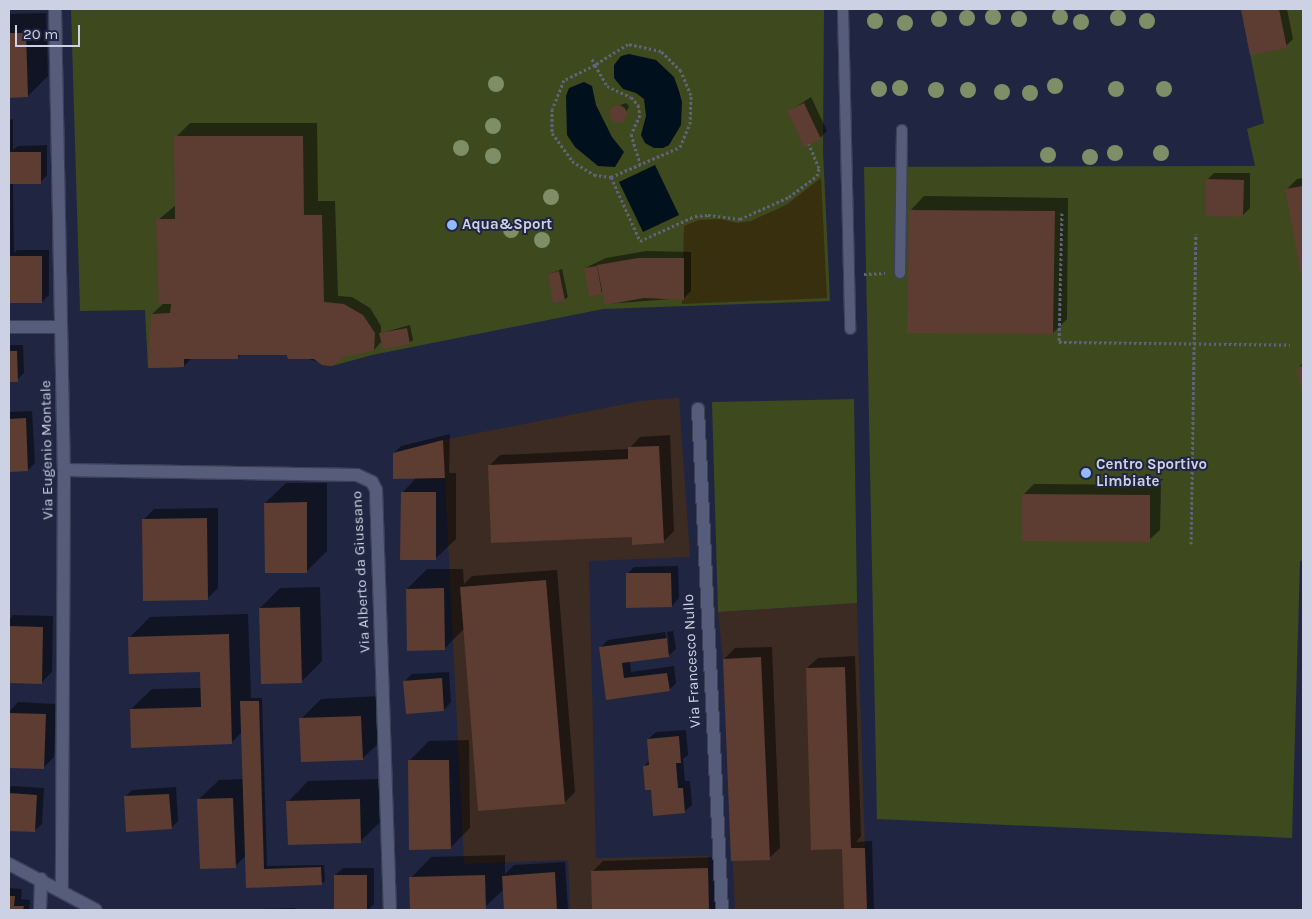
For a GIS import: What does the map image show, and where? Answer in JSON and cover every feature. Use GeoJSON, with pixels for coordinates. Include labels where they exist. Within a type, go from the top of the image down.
{"type":"FeatureCollection","features":[{"type":"Feature","properties":{"kind":"street","name":"Via Eugenio Montale"},"geometry":{"type":"LineString","coordinates":[[55,9],[64,470],[62,891]]}},
{"type":"Feature","properties":{"kind":"street"},"geometry":{"type":"LineString","coordinates":[[9,327],[61,327]]}},
{"type":"Feature","properties":{"kind":"street","name":"Via Francesco Nullo"},"geometry":{"type":"LineString","coordinates":[[698,409],[722,910]]}},
{"type":"Feature","properties":{"kind":"street","name":"Via Alberto da Giussano"},"geometry":{"type":"LineString","coordinates":[[64,470],[357,475],[372,482],[376,490],[390,910]]}},
{"type":"Feature","properties":{"kind":"street"},"geometry":{"type":"LineString","coordinates":[[9,864],[41,879],[96,910]]}},
{"type":"Feature","properties":{"kind":"street"},"geometry":{"type":"LineString","coordinates":[[40,910],[41,879]]}},
{"type":"Feature","properties":{"kind":"lane"},"geometry":{"type":"LineString","coordinates":[[843,9],[850,329]]}},
{"type":"Feature","properties":{"kind":"lane"},"geometry":{"type":"LineString","coordinates":[[900,273],[902,130]]}},
{"type":"Feature","properties":{"kind":"path"},"geometry":{"type":"LineString","coordinates":[[628,44],[661,51],[681,71],[691,95],[690,124],[680,147],[640,164],[611,177],[594,175],[572,161],[552,133],[552,109],[564,80],[595,65],[628,44]]}},
{"type":"Feature","properties":{"kind":"path"},"geometry":{"type":"LineString","coordinates":[[592,59],[607,86],[631,97],[638,105],[640,115],[631,134],[640,164]]}},
{"type":"Feature","properties":{"kind":"path"},"geometry":{"type":"LineString","coordinates":[[611,177],[640,241],[695,216],[708,214],[740,219],[789,197],[817,176],[819,168],[809,144]]}},
{"type":"Feature","properties":{"kind":"path"},"geometry":{"type":"LineString","coordinates":[[1062,213],[1059,342],[1290,345]]}},
{"type":"Feature","properties":{"kind":"path"},"geometry":{"type":"LineString","coordinates":[[1191,544],[1196,234]]}},
{"type":"Feature","properties":{"kind":"path"},"geometry":{"type":"LineString","coordinates":[[849,274],[900,273]]}},
{"type":"Feature","properties":{"kind":"shaded area"},"geometry":{"type":"Polygon","coordinates":[[[679,398],[690,557],[589,561],[596,858],[708,856],[709,910],[570,910],[568,860],[464,864],[443,440],[640,401],[679,398]]]}},
{"type":"Feature","properties":{"kind":"shaded area"},"geometry":{"type":"Polygon","coordinates":[[[857,603],[867,910],[735,910],[723,659],[718,612],[857,603]]]}},
{"type":"Feature","properties":{"kind":"green space","name":"Aqua&Sport"},"geometry":{"type":"Polygon","coordinates":[[[71,9],[824,9],[823,150],[830,301],[603,309],[372,355],[332,366],[322,365],[314,359],[288,359],[287,355],[238,355],[238,359],[184,359],[184,367],[148,368],[145,310],[80,311],[71,9]]]}},
{"type":"Feature","properties":{"kind":"green space","name":"Centro Sportivo Limbiate"},"geometry":{"type":"Polygon","coordinates":[[[1241,9],[1303,9],[1303,560],[1300,561],[1292,838],[877,819],[864,167],[1255,166],[1247,129],[1264,123],[1241,9]]]}},
{"type":"Feature","properties":{"kind":"green space"},"geometry":{"type":"Polygon","coordinates":[[[854,399],[857,603],[718,612],[712,402],[854,399]]]}},
{"type":"Feature","properties":{"kind":"sand"},"geometry":{"type":"Polygon","coordinates":[[[821,178],[827,298],[682,304],[684,226],[699,220],[721,219],[737,223],[751,221],[786,205],[821,178]]]}},
{"type":"Feature","properties":{"kind":"water"},"geometry":{"type":"Polygon","coordinates":[[[629,54],[656,60],[674,77],[682,102],[681,125],[669,145],[663,148],[654,148],[645,143],[641,135],[646,116],[644,99],[636,93],[623,89],[614,78],[614,65],[621,56],[629,54]]]}},
{"type":"Feature","properties":{"kind":"water"},"geometry":{"type":"Polygon","coordinates":[[[584,82],[592,86],[596,105],[612,137],[624,152],[615,167],[598,166],[575,147],[567,135],[566,96],[569,88],[584,82]]]}},
{"type":"Feature","properties":{"kind":"water"},"geometry":{"type":"Polygon","coordinates":[[[655,165],[679,215],[643,232],[619,182],[655,165]]]}},
{"type":"Feature","properties":{"kind":"building"},"geometry":{"type":"Polygon","coordinates":[[[1241,9],[1279,9],[1287,48],[1250,55],[1241,9]]]}},
{"type":"Feature","properties":{"kind":"building"},"geometry":{"type":"Polygon","coordinates":[[[9,33],[26,33],[28,97],[9,98],[9,33]]]}},
{"type":"Feature","properties":{"kind":"building"},"geometry":{"type":"Polygon","coordinates":[[[804,103],[821,139],[804,147],[787,111],[804,103]]]}},
{"type":"Feature","properties":{"kind":"building"},"geometry":{"type":"Polygon","coordinates":[[[618,105],[624,108],[627,114],[624,120],[618,123],[612,120],[609,114],[612,108],[618,105]]]}},
{"type":"Feature","properties":{"kind":"building"},"geometry":{"type":"Polygon","coordinates":[[[174,136],[303,136],[304,215],[322,215],[324,302],[344,304],[363,315],[375,333],[374,351],[346,356],[332,366],[322,365],[314,359],[288,359],[287,355],[238,355],[238,359],[184,359],[184,367],[148,368],[151,314],[170,313],[171,304],[159,304],[156,219],[175,219],[174,136]]]}},
{"type":"Feature","properties":{"kind":"building"},"geometry":{"type":"Polygon","coordinates":[[[9,152],[41,152],[41,184],[10,184],[9,152]]]}},
{"type":"Feature","properties":{"kind":"building"},"geometry":{"type":"Polygon","coordinates":[[[1206,179],[1244,180],[1243,217],[1205,216],[1206,179]]]}},
{"type":"Feature","properties":{"kind":"building"},"geometry":{"type":"Polygon","coordinates":[[[1303,186],[1303,279],[1302,280],[1285,189],[1303,186]]]}},
{"type":"Feature","properties":{"kind":"building"},"geometry":{"type":"Polygon","coordinates":[[[909,210],[1055,211],[1053,334],[907,333],[909,210]]]}},
{"type":"Feature","properties":{"kind":"building"},"geometry":{"type":"Polygon","coordinates":[[[9,256],[42,256],[42,303],[9,303],[9,256]]]}},
{"type":"Feature","properties":{"kind":"building"},"geometry":{"type":"Polygon","coordinates":[[[638,258],[684,258],[684,300],[644,298],[605,305],[597,265],[638,258]]]}},
{"type":"Feature","properties":{"kind":"building"},"geometry":{"type":"Polygon","coordinates":[[[597,266],[602,294],[589,297],[584,268],[597,266]]]}},
{"type":"Feature","properties":{"kind":"building"},"geometry":{"type":"Polygon","coordinates":[[[559,271],[565,301],[553,303],[548,274],[559,271]]]}},
{"type":"Feature","properties":{"kind":"building"},"geometry":{"type":"Polygon","coordinates":[[[407,328],[410,344],[383,349],[379,333],[407,328]]]}},
{"type":"Feature","properties":{"kind":"building"},"geometry":{"type":"Polygon","coordinates":[[[9,351],[17,351],[18,382],[9,382],[9,351]]]}},
{"type":"Feature","properties":{"kind":"building"},"geometry":{"type":"Polygon","coordinates":[[[1303,366],[1303,394],[1302,394],[1297,367],[1303,366]]]}},
{"type":"Feature","properties":{"kind":"building"},"geometry":{"type":"Polygon","coordinates":[[[26,418],[28,471],[9,472],[9,419],[26,418]]]}},
{"type":"Feature","properties":{"kind":"building"},"geometry":{"type":"Polygon","coordinates":[[[443,440],[445,478],[393,479],[393,453],[443,440]]]}},
{"type":"Feature","properties":{"kind":"building"},"geometry":{"type":"Polygon","coordinates":[[[659,446],[664,543],[632,545],[632,537],[491,543],[488,465],[628,459],[628,447],[659,446]]]}},
{"type":"Feature","properties":{"kind":"building"},"geometry":{"type":"Polygon","coordinates":[[[401,492],[436,492],[436,560],[400,560],[401,492]]]}},
{"type":"Feature","properties":{"kind":"building"},"geometry":{"type":"Polygon","coordinates":[[[1022,494],[1150,495],[1150,542],[1021,541],[1022,494]]]}},
{"type":"Feature","properties":{"kind":"building"},"geometry":{"type":"Polygon","coordinates":[[[307,502],[307,573],[265,573],[264,503],[307,502]]]}},
{"type":"Feature","properties":{"kind":"building"},"geometry":{"type":"Polygon","coordinates":[[[207,518],[208,600],[143,601],[142,519],[207,518]]]}},
{"type":"Feature","properties":{"kind":"building"},"geometry":{"type":"Polygon","coordinates":[[[626,573],[671,573],[672,607],[626,608],[626,573]]]}},
{"type":"Feature","properties":{"kind":"building"},"geometry":{"type":"Polygon","coordinates":[[[546,580],[565,804],[478,811],[460,587],[546,580]]]}},
{"type":"Feature","properties":{"kind":"building"},"geometry":{"type":"Polygon","coordinates":[[[444,588],[445,650],[407,651],[406,589],[444,588]]]}},
{"type":"Feature","properties":{"kind":"building"},"geometry":{"type":"Polygon","coordinates":[[[300,607],[302,683],[261,684],[259,608],[300,607]]]}},
{"type":"Feature","properties":{"kind":"building"},"geometry":{"type":"Polygon","coordinates":[[[9,626],[43,627],[42,684],[9,683],[9,626]]]}},
{"type":"Feature","properties":{"kind":"building"},"geometry":{"type":"Polygon","coordinates":[[[229,634],[232,744],[131,748],[130,709],[201,707],[200,672],[129,674],[128,637],[229,634]]]}},
{"type":"Feature","properties":{"kind":"building"},"geometry":{"type":"Polygon","coordinates":[[[667,638],[669,657],[622,663],[624,678],[667,673],[670,691],[606,700],[599,647],[667,638]]]}},
{"type":"Feature","properties":{"kind":"building"},"geometry":{"type":"Polygon","coordinates":[[[761,657],[770,860],[731,861],[723,659],[761,657]]]}},
{"type":"Feature","properties":{"kind":"building"},"geometry":{"type":"Polygon","coordinates":[[[845,667],[851,848],[865,848],[867,910],[844,910],[842,849],[811,850],[806,668],[845,667]]]}},
{"type":"Feature","properties":{"kind":"building"},"geometry":{"type":"Polygon","coordinates":[[[442,678],[444,711],[406,714],[403,681],[442,678]]]}},
{"type":"Feature","properties":{"kind":"building"},"geometry":{"type":"Polygon","coordinates":[[[240,701],[259,701],[264,869],[321,867],[322,885],[246,888],[240,701]]]}},
{"type":"Feature","properties":{"kind":"building"},"geometry":{"type":"Polygon","coordinates":[[[9,713],[46,714],[44,769],[9,768],[9,713]]]}},
{"type":"Feature","properties":{"kind":"building"},"geometry":{"type":"Polygon","coordinates":[[[361,716],[363,760],[301,762],[299,718],[361,716]]]}},
{"type":"Feature","properties":{"kind":"building"},"geometry":{"type":"Polygon","coordinates":[[[679,736],[681,763],[676,763],[678,788],[683,788],[685,813],[653,816],[651,790],[645,790],[643,766],[649,765],[647,739],[679,736]]]}},
{"type":"Feature","properties":{"kind":"building"},"geometry":{"type":"Polygon","coordinates":[[[408,760],[449,760],[451,849],[409,850],[408,760]]]}},
{"type":"Feature","properties":{"kind":"building"},"geometry":{"type":"Polygon","coordinates":[[[9,793],[37,795],[35,832],[9,831],[9,793]]]}},
{"type":"Feature","properties":{"kind":"building"},"geometry":{"type":"Polygon","coordinates":[[[169,794],[172,829],[126,832],[124,796],[169,794]]]}},
{"type":"Feature","properties":{"kind":"building"},"geometry":{"type":"Polygon","coordinates":[[[233,798],[236,868],[200,869],[197,799],[233,798]]]}},
{"type":"Feature","properties":{"kind":"building"},"geometry":{"type":"Polygon","coordinates":[[[360,799],[361,843],[288,845],[286,801],[360,799]]]}},
{"type":"Feature","properties":{"kind":"building"},"geometry":{"type":"Polygon","coordinates":[[[708,868],[709,910],[592,910],[591,871],[708,868]]]}},
{"type":"Feature","properties":{"kind":"building"},"geometry":{"type":"Polygon","coordinates":[[[555,872],[557,910],[504,910],[502,876],[555,872]]]}},
{"type":"Feature","properties":{"kind":"building"},"geometry":{"type":"Polygon","coordinates":[[[334,875],[367,875],[367,910],[334,910],[334,875]]]}},
{"type":"Feature","properties":{"kind":"building"},"geometry":{"type":"Polygon","coordinates":[[[485,875],[486,909],[410,910],[409,877],[485,875]]]}},
{"type":"Feature","properties":{"kind":"building"},"geometry":{"type":"Polygon","coordinates":[[[9,896],[15,896],[14,906],[24,906],[23,910],[9,910],[9,896]]]}},
{"type":"Feature","properties":{"kind":"place","name":"Aqua&Sport"},"geometry":{"type":"Point","coordinates":[452,225]}},
{"type":"Feature","properties":{"kind":"place","name":"Centro Sportivo Limbiate"},"geometry":{"type":"Point","coordinates":[1086,473]}}]}
